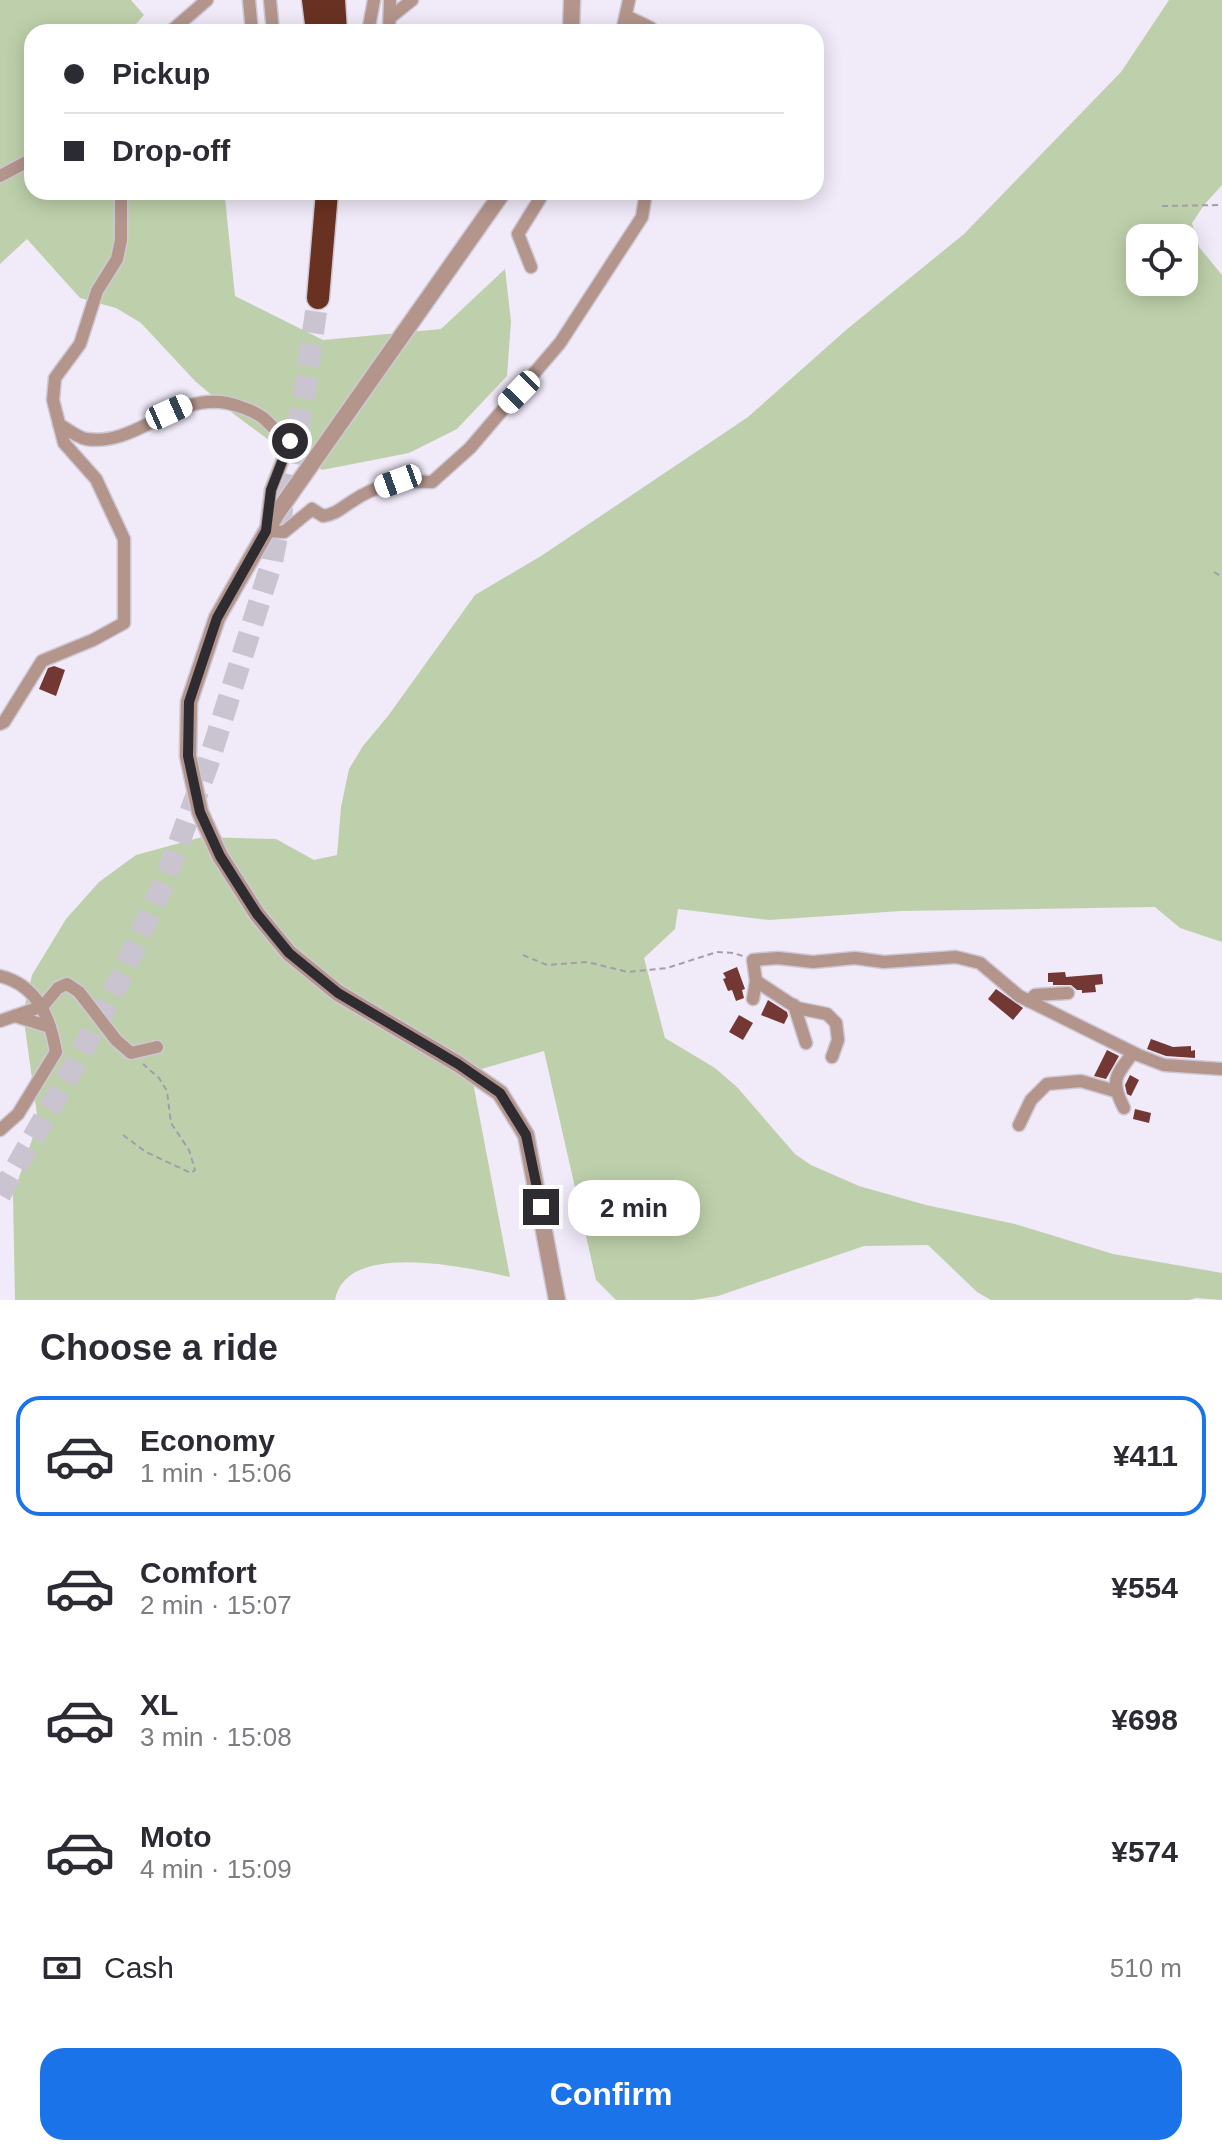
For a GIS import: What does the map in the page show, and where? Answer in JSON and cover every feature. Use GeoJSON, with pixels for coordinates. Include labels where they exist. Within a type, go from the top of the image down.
{"type":"FeatureCollection","features":[{"type":"Feature","properties":{"kind":"highway"},"geometry":{"type":"LineString","coordinates":[[313,0],[316,24]]}},
{"type":"Feature","properties":{"kind":"highway"},"geometry":{"type":"LineString","coordinates":[[334,0],[336,24]]}},
{"type":"Feature","properties":{"kind":"highway"},"geometry":{"type":"LineString","coordinates":[[318,298],[325,200]]}},
{"type":"Feature","properties":{"kind":"street"},"geometry":{"type":"LineString","coordinates":[[179,24],[207,0]]}},
{"type":"Feature","properties":{"kind":"street"},"geometry":{"type":"LineString","coordinates":[[249,0],[251,24]]}},
{"type":"Feature","properties":{"kind":"street"},"geometry":{"type":"LineString","coordinates":[[270,0],[272,24]]}},
{"type":"Feature","properties":{"kind":"street"},"geometry":{"type":"LineString","coordinates":[[370,24],[374,0]]}},
{"type":"Feature","properties":{"kind":"street"},"geometry":{"type":"LineString","coordinates":[[390,0],[390,24]]}},
{"type":"Feature","properties":{"kind":"street"},"geometry":{"type":"LineString","coordinates":[[392,16],[412,0]]}},
{"type":"Feature","properties":{"kind":"street"},"geometry":{"type":"LineString","coordinates":[[571,24],[572,0]]}},
{"type":"Feature","properties":{"kind":"street"},"geometry":{"type":"LineString","coordinates":[[624,24],[629,0]]}},
{"type":"Feature","properties":{"kind":"street"},"geometry":{"type":"LineString","coordinates":[[626,16],[643,24]]}},
{"type":"Feature","properties":{"kind":"street"},"geometry":{"type":"LineString","coordinates":[[0,176],[24,163]]}},
{"type":"Feature","properties":{"kind":"street"},"geometry":{"type":"LineString","coordinates":[[0,724],[42,661],[124,623],[124,539],[96,479],[64,443],[53,400],[55,378],[80,344],[97,291],[117,259],[121,240],[121,200]]}},
{"type":"Feature","properties":{"kind":"street"},"geometry":{"type":"LineString","coordinates":[[497,200],[266,531],[217,618],[189,702],[188,756],[200,812],[220,856],[257,914],[289,953],[338,993],[458,1064],[500,1093],[526,1135],[557,1300]]}},
{"type":"Feature","properties":{"kind":"street"},"geometry":{"type":"LineString","coordinates":[[531,267],[518,234],[539,200]]}},
{"type":"Feature","properties":{"kind":"street"},"geometry":{"type":"LineString","coordinates":[[266,531],[284,532],[312,509],[323,516],[337,514],[350,502],[398,481],[432,482],[470,448],[560,343],[642,217],[645,200]]}},
{"type":"Feature","properties":{"kind":"street"},"geometry":{"type":"LineString","coordinates":[[59,424],[84,439],[109,439],[185,405],[204,401],[230,403],[261,416],[277,434],[290,441],[271,490],[266,531]]}},
{"type":"Feature","properties":{"kind":"street"},"geometry":{"type":"LineString","coordinates":[[753,999],[756,981],[753,960],[778,958],[813,962],[855,958],[884,962],[956,957],[980,963],[1019,996],[1133,1053],[1164,1065],[1222,1069]]}},
{"type":"Feature","properties":{"kind":"street"},"geometry":{"type":"LineString","coordinates":[[0,976],[14,980],[43,1006],[56,1052],[18,1114],[0,1130]]}},
{"type":"Feature","properties":{"kind":"street"},"geometry":{"type":"LineString","coordinates":[[756,981],[794,1005],[827,1014],[836,1023],[838,1040],[832,1057]]}},
{"type":"Feature","properties":{"kind":"street"},"geometry":{"type":"LineString","coordinates":[[0,1021],[43,1006],[58,988],[67,984],[73,986],[116,1040],[131,1053],[157,1047]]}},
{"type":"Feature","properties":{"kind":"street"},"geometry":{"type":"LineString","coordinates":[[1029,1001],[1035,995],[1068,993]]}},
{"type":"Feature","properties":{"kind":"street"},"geometry":{"type":"LineString","coordinates":[[794,1005],[806,1043]]}},
{"type":"Feature","properties":{"kind":"street"},"geometry":{"type":"LineString","coordinates":[[15,1016],[50,1027]]}},
{"type":"Feature","properties":{"kind":"street"},"geometry":{"type":"LineString","coordinates":[[1124,1108],[1115,1091],[1115,1079],[1133,1053]]}},
{"type":"Feature","properties":{"kind":"street"},"geometry":{"type":"LineString","coordinates":[[1175,1080],[1183,1065]]}},
{"type":"Feature","properties":{"kind":"street"},"geometry":{"type":"LineString","coordinates":[[1019,1125],[1031,1100],[1047,1084],[1081,1081],[1115,1091]]}},
{"type":"Feature","properties":{"kind":"path"},"geometry":{"type":"LineString","coordinates":[[1162,206],[1222,205]]}},
{"type":"Feature","properties":{"kind":"path"},"geometry":{"type":"LineString","coordinates":[[1214,572],[1222,577]]}},
{"type":"Feature","properties":{"kind":"path"},"geometry":{"type":"LineString","coordinates":[[523,955],[547,965],[587,962],[628,972],[667,968],[717,952],[733,953],[753,960]]}},
{"type":"Feature","properties":{"kind":"path"},"geometry":{"type":"LineString","coordinates":[[123,1135],[162,1160],[191,1173],[195,1170],[189,1150],[171,1123],[167,1091],[159,1078],[131,1053]]}},
{"type":"Feature","properties":{"kind":"green space"},"geometry":{"type":"Polygon","coordinates":[[[0,0],[131,0],[144,15],[136,24],[24,24],[24,200],[225,200],[235,296],[323,340],[441,329],[505,269],[511,321],[507,376],[457,429],[409,453],[322,470],[273,443],[235,415],[195,381],[141,323],[116,308],[80,298],[27,239],[0,264],[0,0]]]}},
{"type":"Feature","properties":{"kind":"green space"},"geometry":{"type":"Polygon","coordinates":[[[1169,0],[1222,0],[1222,185],[1192,224],[1126,224],[1126,296],[1198,296],[1198,244],[1222,275],[1222,942],[1180,928],[1155,907],[901,911],[769,920],[678,909],[675,929],[644,958],[665,1038],[715,1068],[737,1087],[795,1154],[811,1165],[859,1186],[926,1205],[1015,1224],[1113,1254],[1222,1273],[1222,1300],[991,1300],[977,1292],[928,1245],[864,1246],[718,1296],[693,1300],[616,1300],[596,1280],[544,1051],[471,1072],[510,1277],[467,1268],[411,1262],[361,1269],[344,1281],[335,1300],[15,1300],[13,1195],[38,1122],[23,1013],[32,975],[66,919],[99,882],[136,855],[202,837],[276,839],[314,860],[337,855],[341,807],[349,769],[475,595],[541,556],[748,417],[846,330],[964,234],[1121,72],[1169,0]]]}},
{"type":"Feature","properties":{"kind":"building"},"geometry":{"type":"Polygon","coordinates":[[[54,666],[65,670],[56,696],[39,689],[48,668],[54,666]]]}},
{"type":"Feature","properties":{"kind":"building"},"geometry":{"type":"Polygon","coordinates":[[[737,967],[745,989],[742,990],[744,998],[736,1001],[732,990],[728,991],[723,973],[737,967]]]}},
{"type":"Feature","properties":{"kind":"building"},"geometry":{"type":"Polygon","coordinates":[[[1065,972],[1066,977],[1102,974],[1103,984],[1095,985],[1096,992],[1082,993],[1082,990],[1071,985],[1048,982],[1048,973],[1065,972]]]}},
{"type":"Feature","properties":{"kind":"building"},"geometry":{"type":"Polygon","coordinates":[[[996,989],[1023,1008],[1013,1020],[988,999],[996,989]]]}},
{"type":"Feature","properties":{"kind":"building"},"geometry":{"type":"Polygon","coordinates":[[[768,1000],[787,1012],[784,1024],[761,1015],[768,1000]]]}},
{"type":"Feature","properties":{"kind":"building"},"geometry":{"type":"Polygon","coordinates":[[[739,1015],[753,1023],[743,1040],[729,1032],[739,1015]]]}},
{"type":"Feature","properties":{"kind":"building"},"geometry":{"type":"Polygon","coordinates":[[[1151,1039],[1173,1047],[1191,1046],[1191,1051],[1195,1050],[1195,1058],[1166,1056],[1147,1049],[1151,1039]]]}},
{"type":"Feature","properties":{"kind":"building"},"geometry":{"type":"Polygon","coordinates":[[[1107,1050],[1119,1056],[1106,1079],[1094,1076],[1107,1050]]]}},
{"type":"Feature","properties":{"kind":"building"},"geometry":{"type":"Polygon","coordinates":[[[1130,1075],[1139,1080],[1131,1096],[1127,1094],[1125,1085],[1130,1075]]]}},
{"type":"Feature","properties":{"kind":"building"},"geometry":{"type":"Polygon","coordinates":[[[1135,1109],[1151,1113],[1149,1123],[1133,1119],[1135,1109]]]}},
{"type":"Feature","properties":{"kind":"tunnel"},"geometry":{"type":"LineString","coordinates":[[0,1195],[120,979],[166,878],[208,764],[272,562],[304,395],[318,298]]}},
{"type":"Feature","properties":{"kind":"route"},"geometry":{"type":"LineString","coordinates":[[290,441],[271,490],[266,531],[217,618],[189,702],[188,756],[200,812],[220,856],[257,914],[289,953],[338,993],[458,1064],[500,1093],[526,1135],[541,1207]]}}]}
